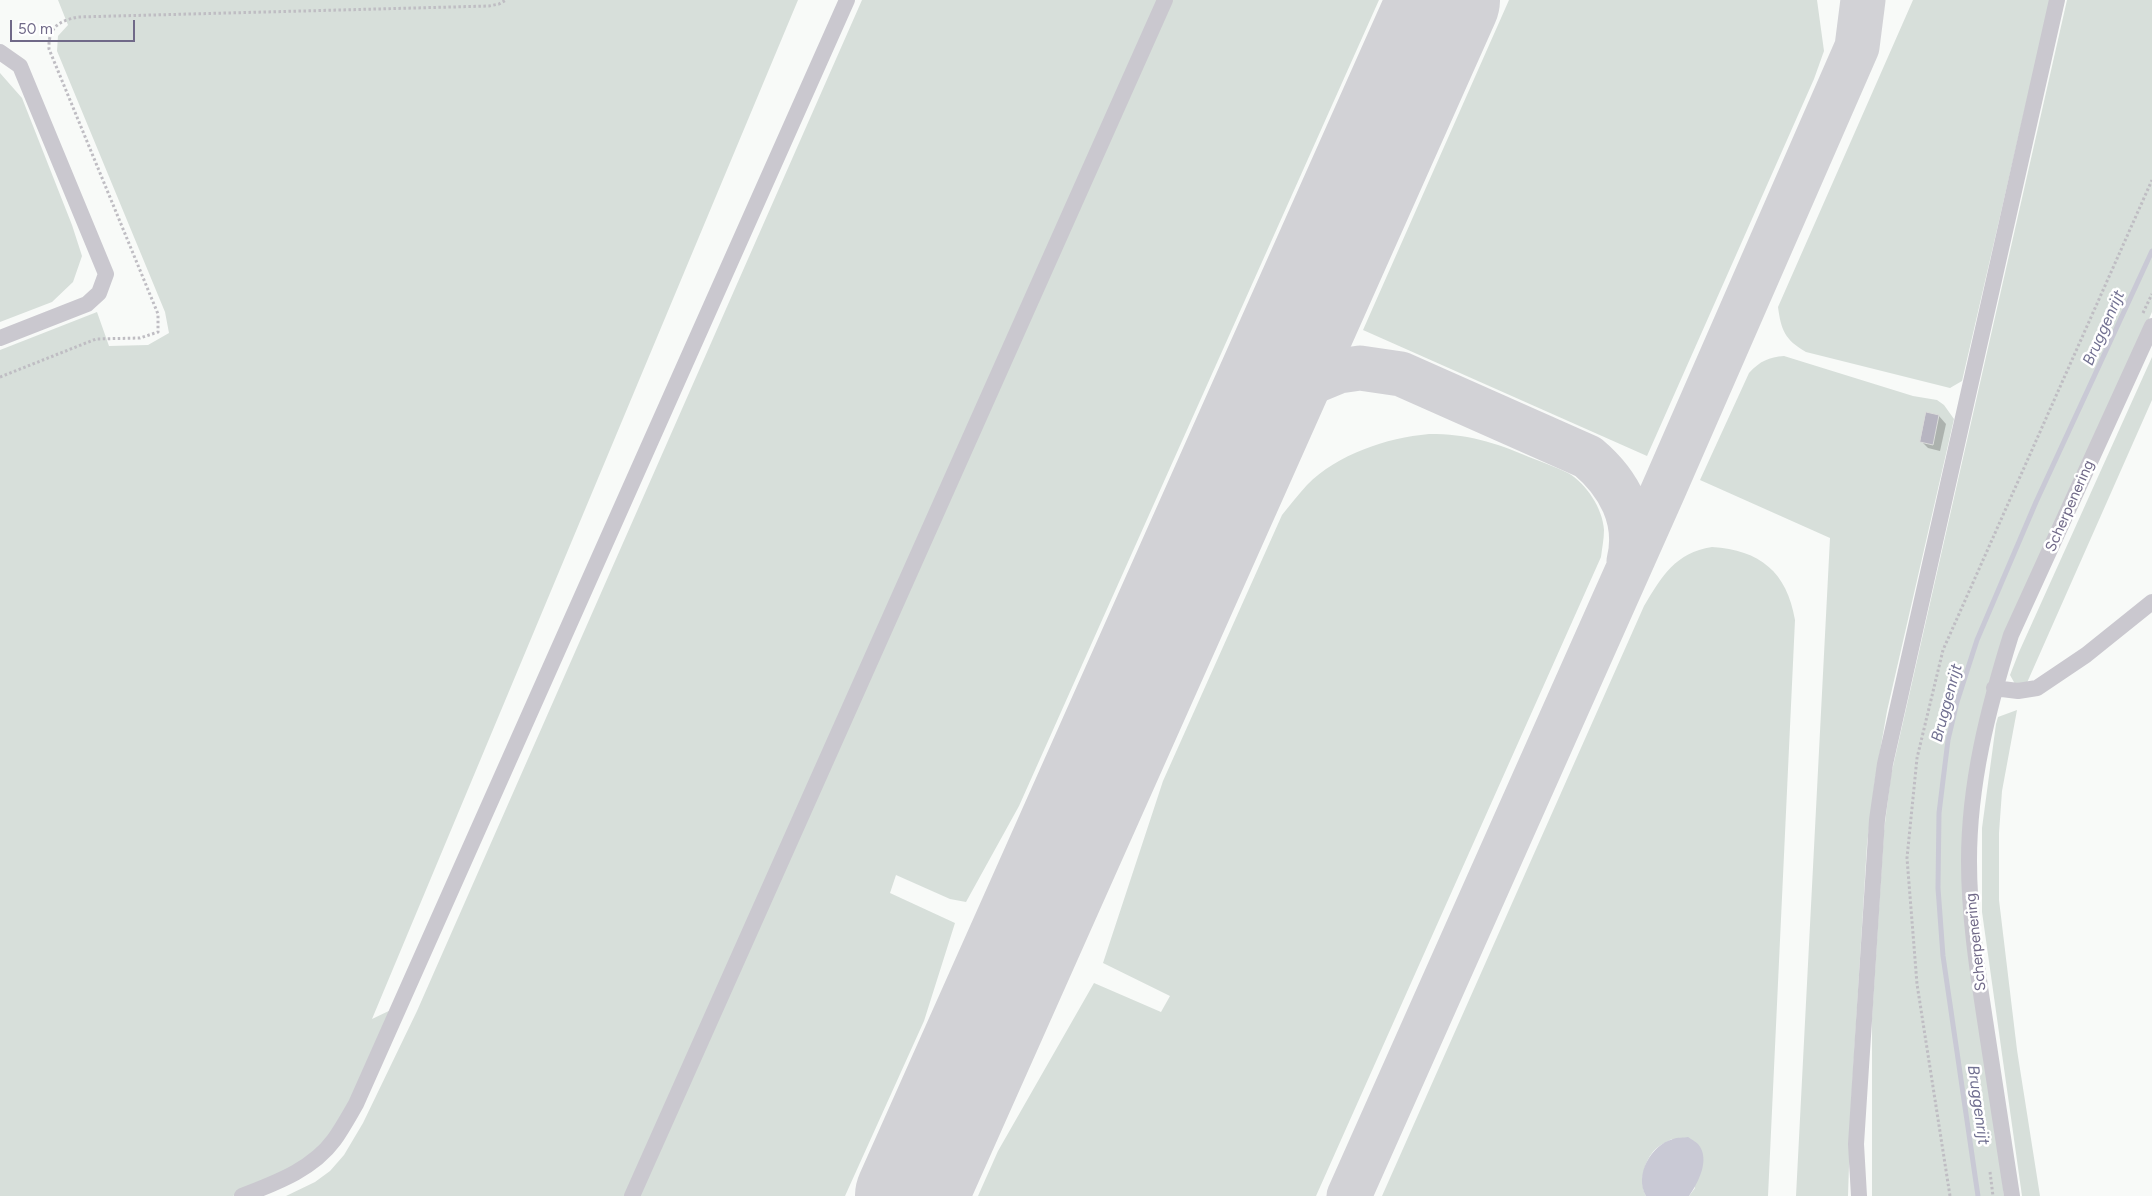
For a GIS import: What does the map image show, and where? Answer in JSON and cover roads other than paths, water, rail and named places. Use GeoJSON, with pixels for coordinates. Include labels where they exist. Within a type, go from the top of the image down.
{"type":"FeatureCollection","features":[{"type":"Feature","properties":{"kind":"street"},"geometry":{"type":"LineString","coordinates":[[242,1196],[296,1173],[322,1153],[333,1141],[356,1104],[847,0]]}},
{"type":"Feature","properties":{"kind":"street"},"geometry":{"type":"LineString","coordinates":[[632,1196],[1165,0]]}},
{"type":"Feature","properties":{"kind":"street"},"geometry":{"type":"LineString","coordinates":[[1859,1196],[1856,1144],[1877,820],[1885,764],[2057,0]]}},
{"type":"Feature","properties":{"kind":"street"},"geometry":{"type":"LineString","coordinates":[[0,52],[20,66],[106,274],[100,292],[87,304],[0,338]]}},
{"type":"Feature","properties":{"kind":"street","name":"Scherpenering"},"geometry":{"type":"LineString","coordinates":[[2012,1196],[1979,976],[1970,898],[1969,861],[1975,780],[1981,742],[1994,688],[2011,635],[2146,323]]}},
{"type":"Feature","properties":{"kind":"street"},"geometry":{"type":"LineString","coordinates":[[1994,688],[2018,692],[2037,688],[2086,655],[2152,602]]}},
{"type":"Feature","properties":{"kind":"waterway","name":"Bruggenrijt"},"geometry":{"type":"LineString","coordinates":[[1978,1196],[1943,956],[1938,888],[1939,813],[1948,740],[1957,702],[1977,640],[2036,502],[2152,251]]}}]}
